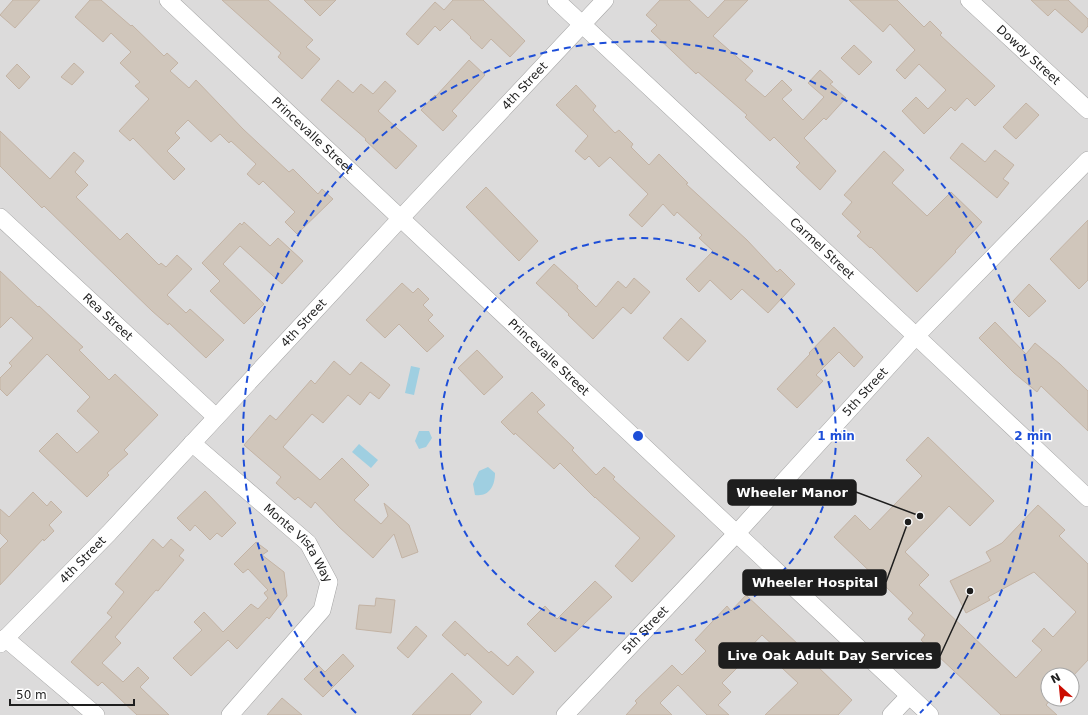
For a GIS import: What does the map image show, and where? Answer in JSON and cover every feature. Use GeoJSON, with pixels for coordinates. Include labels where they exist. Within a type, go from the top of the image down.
{"type":"FeatureCollection","features":[{"type":"Feature","properties":{"kind":"street","name":"Princevalle Street"},"geometry":{"type":"LineString","coordinates":[[168,0],[930,715]]}},
{"type":"Feature","properties":{"kind":"street","name":"Carmel Street"},"geometry":{"type":"LineString","coordinates":[[556,0],[1088,498]]}},
{"type":"Feature","properties":{"kind":"street","name":"4th Street"},"geometry":{"type":"LineString","coordinates":[[2,641],[109,533],[605,0]]}},
{"type":"Feature","properties":{"kind":"street","name":"Dowdy Street"},"geometry":{"type":"LineString","coordinates":[[969,0],[1088,110]]}},
{"type":"Feature","properties":{"kind":"street","name":"5th Street"},"geometry":{"type":"LineString","coordinates":[[565,715],[736,534],[916,336],[1088,160]]}},
{"type":"Feature","properties":{"kind":"street","name":"Rea Street"},"geometry":{"type":"LineString","coordinates":[[0,217],[216,417]]}},
{"type":"Feature","properties":{"kind":"street","name":"Monte Vista Way"},"geometry":{"type":"LineString","coordinates":[[192,443],[308,543],[329,582],[322,610],[230,715]]}},
{"type":"Feature","properties":{"kind":"street"},"geometry":{"type":"LineString","coordinates":[[2,641],[96,715]]}},
{"type":"Feature","properties":{"kind":"street"},"geometry":{"type":"LineString","coordinates":[[891,715],[909,696]]}},
{"type":"Feature","properties":{"kind":"shaded area"},"geometry":{"type":"Polygon","coordinates":[[[0,0],[1088,0],[1088,715],[0,715],[0,0]]]}},
{"type":"Feature","properties":{"kind":"water"},"geometry":{"type":"Polygon","coordinates":[[[411,366],[420,368],[414,395],[405,393],[411,366]]]}},
{"type":"Feature","properties":{"kind":"water"},"geometry":{"type":"Polygon","coordinates":[[[419,431],[429,431],[432,438],[426,447],[419,449],[415,441],[419,431]]]}},
{"type":"Feature","properties":{"kind":"water"},"geometry":{"type":"Polygon","coordinates":[[[359,444],[378,460],[371,468],[352,452],[359,444]]]}},
{"type":"Feature","properties":{"kind":"water"},"geometry":{"type":"Polygon","coordinates":[[[488,467],[495,473],[494,482],[490,490],[484,494],[475,495],[473,484],[479,471],[488,467]]]}},
{"type":"Feature","properties":{"kind":"building"},"geometry":{"type":"Polygon","coordinates":[[[13,0],[40,0],[15,28],[0,15],[13,0]]]}},
{"type":"Feature","properties":{"kind":"building"},"geometry":{"type":"Polygon","coordinates":[[[90,0],[101,0],[131,26],[132,25],[164,56],[167,53],[178,63],[170,71],[189,88],[196,80],[243,129],[289,172],[293,169],[318,194],[322,189],[333,199],[297,234],[285,222],[295,212],[263,181],[259,185],[247,174],[256,164],[231,141],[229,143],[220,134],[211,142],[188,120],[175,133],[180,138],[167,151],[185,169],[174,180],[133,138],[130,141],[119,131],[149,99],[135,86],[140,82],[120,63],[131,52],[111,33],[103,42],[75,17],[90,0]]]}},
{"type":"Feature","properties":{"kind":"building"},"geometry":{"type":"Polygon","coordinates":[[[222,0],[268,0],[313,40],[306,47],[320,59],[302,79],[278,57],[281,53],[222,0]]]}},
{"type":"Feature","properties":{"kind":"building"},"geometry":{"type":"Polygon","coordinates":[[[304,0],[336,0],[320,16],[304,0]]]}},
{"type":"Feature","properties":{"kind":"building"},"geometry":{"type":"Polygon","coordinates":[[[453,0],[483,0],[525,41],[510,57],[491,39],[482,49],[452,19],[440,31],[435,26],[418,45],[406,34],[435,2],[444,10],[453,0]]]}},
{"type":"Feature","properties":{"kind":"building"},"geometry":{"type":"Polygon","coordinates":[[[660,0],[689,0],[708,18],[725,0],[748,0],[713,36],[753,71],[745,80],[765,97],[782,80],[792,90],[782,99],[803,120],[824,97],[808,83],[820,70],[833,82],[830,84],[846,98],[826,120],[824,118],[804,138],[836,171],[820,190],[796,167],[800,163],[774,137],[770,141],[745,117],[747,115],[698,72],[696,74],[651,31],[657,25],[646,15],[660,0]]]}},
{"type":"Feature","properties":{"kind":"building"},"geometry":{"type":"Polygon","coordinates":[[[849,0],[897,0],[924,27],[930,21],[942,33],[940,35],[995,86],[975,106],[967,98],[955,111],[951,107],[924,134],[902,111],[916,97],[928,109],[946,90],[919,64],[905,79],[896,70],[915,50],[890,24],[883,32],[849,0]]]}},
{"type":"Feature","properties":{"kind":"building"},"geometry":{"type":"Polygon","coordinates":[[[1031,0],[1068,0],[1088,19],[1088,26],[1082,33],[1055,9],[1048,16],[1031,0]]]}},
{"type":"Feature","properties":{"kind":"building"},"geometry":{"type":"Polygon","coordinates":[[[854,45],[872,62],[859,75],[841,58],[854,45]]]}},
{"type":"Feature","properties":{"kind":"building"},"geometry":{"type":"Polygon","coordinates":[[[469,60],[485,75],[452,111],[457,116],[443,131],[421,110],[469,60]]]}},
{"type":"Feature","properties":{"kind":"building"},"geometry":{"type":"Polygon","coordinates":[[[74,63],[84,72],[72,85],[61,77],[74,63]]]}},
{"type":"Feature","properties":{"kind":"building"},"geometry":{"type":"Polygon","coordinates":[[[17,64],[30,77],[19,89],[6,76],[17,64]]]}},
{"type":"Feature","properties":{"kind":"building"},"geometry":{"type":"Polygon","coordinates":[[[338,80],[353,93],[361,84],[373,94],[385,81],[396,91],[378,111],[417,146],[396,169],[365,140],[366,139],[321,100],[338,80]]]}},
{"type":"Feature","properties":{"kind":"building"},"geometry":{"type":"Polygon","coordinates":[[[576,85],[596,106],[593,110],[615,133],[619,130],[633,144],[631,147],[649,165],[659,154],[688,183],[686,184],[747,240],[777,272],[780,269],[795,284],[768,313],[742,289],[731,300],[710,280],[699,292],[686,279],[713,251],[699,238],[702,235],[677,212],[674,216],[663,204],[642,227],[629,215],[648,194],[610,157],[599,167],[589,156],[585,160],[575,151],[588,136],[556,105],[576,85]]]}},
{"type":"Feature","properties":{"kind":"building"},"geometry":{"type":"Polygon","coordinates":[[[1026,103],[1039,115],[1016,139],[1003,127],[1026,103]]]}},
{"type":"Feature","properties":{"kind":"building"},"geometry":{"type":"Polygon","coordinates":[[[0,131],[50,179],[74,152],[84,161],[75,172],[88,185],[76,197],[120,240],[127,233],[159,265],[161,263],[166,267],[177,255],[192,269],[167,295],[186,313],[190,309],[224,340],[206,358],[169,323],[168,325],[152,311],[44,206],[42,208],[0,166],[0,131]]]}},
{"type":"Feature","properties":{"kind":"building"},"geometry":{"type":"Polygon","coordinates":[[[962,143],[985,162],[995,150],[1014,165],[1003,179],[1009,183],[997,198],[950,158],[962,143]]]}},
{"type":"Feature","properties":{"kind":"building"},"geometry":{"type":"Polygon","coordinates":[[[884,151],[904,170],[892,183],[927,216],[951,192],[982,222],[955,251],[956,252],[917,292],[871,247],[870,248],[857,236],[861,232],[842,214],[852,202],[844,195],[884,151]]]}},
{"type":"Feature","properties":{"kind":"building"},"geometry":{"type":"Polygon","coordinates":[[[486,187],[538,241],[519,261],[466,207],[486,187]]]}},
{"type":"Feature","properties":{"kind":"building"},"geometry":{"type":"Polygon","coordinates":[[[1088,220],[1088,280],[1079,289],[1050,259],[1088,220]]]}},
{"type":"Feature","properties":{"kind":"building"},"geometry":{"type":"Polygon","coordinates":[[[244,222],[270,246],[278,238],[303,261],[282,284],[240,246],[223,264],[264,304],[244,324],[210,291],[220,281],[202,263],[240,223],[242,225],[244,222]]]}},
{"type":"Feature","properties":{"kind":"building"},"geometry":{"type":"Polygon","coordinates":[[[554,264],[578,286],[577,288],[596,307],[618,281],[626,288],[634,278],[650,292],[631,314],[623,307],[593,339],[536,283],[554,264]]]}},
{"type":"Feature","properties":{"kind":"building"},"geometry":{"type":"Polygon","coordinates":[[[0,271],[83,347],[79,350],[109,380],[115,374],[158,415],[124,450],[128,454],[107,473],[109,475],[87,497],[39,451],[57,433],[77,453],[99,432],[77,411],[90,397],[47,354],[7,396],[0,389],[0,378],[12,366],[9,363],[33,338],[11,317],[0,328],[0,271]]]}},
{"type":"Feature","properties":{"kind":"building"},"geometry":{"type":"Polygon","coordinates":[[[402,283],[413,293],[418,288],[429,299],[423,305],[433,315],[428,320],[444,336],[427,352],[399,324],[385,338],[366,320],[402,283]]]}},
{"type":"Feature","properties":{"kind":"building"},"geometry":{"type":"Polygon","coordinates":[[[1029,284],[1046,301],[1029,317],[1013,301],[1029,284]]]}},
{"type":"Feature","properties":{"kind":"building"},"geometry":{"type":"Polygon","coordinates":[[[681,318],[706,341],[688,361],[663,338],[681,318]]]}},
{"type":"Feature","properties":{"kind":"building"},"geometry":{"type":"Polygon","coordinates":[[[995,322],[1026,354],[1035,343],[1060,364],[1088,391],[1088,431],[1041,386],[1037,392],[1014,373],[979,338],[995,322]]]}},
{"type":"Feature","properties":{"kind":"building"},"geometry":{"type":"Polygon","coordinates":[[[834,327],[863,357],[854,367],[839,352],[816,375],[823,381],[797,408],[777,389],[834,327]]]}},
{"type":"Feature","properties":{"kind":"building"},"geometry":{"type":"Polygon","coordinates":[[[477,350],[503,377],[484,395],[458,368],[477,350]]]}},
{"type":"Feature","properties":{"kind":"building"},"geometry":{"type":"Polygon","coordinates":[[[334,361],[350,375],[361,362],[390,385],[379,399],[370,392],[360,405],[348,395],[323,423],[312,414],[283,447],[320,480],[342,458],[369,485],[354,500],[381,524],[388,516],[384,503],[409,525],[418,552],[402,558],[394,534],[373,558],[339,527],[315,502],[311,508],[298,497],[295,500],[276,483],[281,477],[244,445],[270,415],[276,420],[311,380],[315,384],[334,361]]]}},
{"type":"Feature","properties":{"kind":"building"},"geometry":{"type":"Polygon","coordinates":[[[532,392],[545,405],[537,412],[574,448],[572,450],[596,475],[604,467],[615,477],[613,479],[675,536],[632,582],[615,566],[640,538],[595,498],[560,463],[554,469],[501,422],[532,392]]]}},
{"type":"Feature","properties":{"kind":"building"},"geometry":{"type":"Polygon","coordinates":[[[928,437],[994,501],[970,526],[949,506],[905,552],[929,575],[919,585],[1016,678],[1042,650],[1032,641],[1044,628],[1053,637],[1076,612],[1034,572],[988,597],[990,600],[966,613],[950,581],[991,561],[986,552],[1002,543],[1038,505],[1065,530],[1059,536],[1088,564],[1088,660],[1080,668],[1080,667],[1040,667],[1040,707],[1048,707],[1057,715],[1001,715],[921,640],[925,635],[908,619],[913,613],[834,537],[855,515],[870,530],[922,476],[906,460],[928,437]]]}},
{"type":"Feature","properties":{"kind":"building"},"geometry":{"type":"Polygon","coordinates":[[[205,491],[236,523],[222,537],[217,533],[210,540],[195,525],[190,531],[177,518],[205,491]]]}},
{"type":"Feature","properties":{"kind":"building"},"geometry":{"type":"Polygon","coordinates":[[[33,492],[47,506],[51,501],[62,512],[49,525],[54,531],[44,541],[43,539],[0,585],[0,549],[8,541],[0,533],[0,509],[9,517],[33,492]]]}},
{"type":"Feature","properties":{"kind":"building"},"geometry":{"type":"Polygon","coordinates":[[[153,539],[163,548],[171,539],[184,550],[179,556],[184,560],[158,591],[156,590],[115,637],[121,643],[102,663],[123,682],[138,667],[149,678],[140,687],[169,715],[137,715],[102,682],[98,686],[71,662],[112,617],[107,613],[124,592],[115,584],[153,539]]]}},
{"type":"Feature","properties":{"kind":"building"},"geometry":{"type":"Polygon","coordinates":[[[256,542],[268,551],[262,555],[284,572],[287,596],[269,619],[267,617],[237,649],[228,640],[191,676],[173,658],[202,630],[194,622],[204,612],[223,632],[251,604],[258,609],[268,598],[264,593],[268,590],[248,569],[243,573],[234,564],[256,542]]]}},
{"type":"Feature","properties":{"kind":"building"},"geometry":{"type":"Polygon","coordinates":[[[595,581],[612,597],[555,652],[527,624],[545,606],[557,619],[595,581]]]}},
{"type":"Feature","properties":{"kind":"building"},"geometry":{"type":"Polygon","coordinates":[[[746,595],[801,647],[805,644],[819,658],[814,663],[852,700],[838,715],[765,715],[798,683],[782,668],[789,660],[762,635],[733,665],[737,668],[722,683],[731,692],[718,705],[729,715],[707,715],[678,685],[660,703],[672,715],[626,715],[637,703],[635,701],[672,665],[682,675],[706,651],[695,640],[727,606],[731,611],[746,595]]]}},
{"type":"Feature","properties":{"kind":"building"},"geometry":{"type":"Polygon","coordinates":[[[376,598],[395,600],[391,633],[356,629],[359,605],[375,606],[376,598]]]}},
{"type":"Feature","properties":{"kind":"building"},"geometry":{"type":"Polygon","coordinates":[[[455,621],[489,653],[491,651],[508,666],[517,656],[534,672],[513,695],[467,653],[465,656],[442,635],[455,621]]]}},
{"type":"Feature","properties":{"kind":"building"},"geometry":{"type":"Polygon","coordinates":[[[416,626],[427,636],[408,658],[397,648],[416,626]]]}},
{"type":"Feature","properties":{"kind":"building"},"geometry":{"type":"Polygon","coordinates":[[[343,654],[354,666],[323,697],[304,679],[318,665],[325,672],[343,654]]]}},
{"type":"Feature","properties":{"kind":"building"},"geometry":{"type":"Polygon","coordinates":[[[452,673],[482,702],[470,715],[412,715],[452,673]]]}},
{"type":"Feature","properties":{"kind":"building"},"geometry":{"type":"Polygon","coordinates":[[[282,698],[302,715],[267,715],[282,698]]]}},
{"type":"Feature","properties":{"kind":"place","name":"Wheeler Manor"},"geometry":{"type":"Point","coordinates":[920,516]}},
{"type":"Feature","properties":{"kind":"place","name":"Wheeler Hospital"},"geometry":{"type":"Point","coordinates":[908,522]}},
{"type":"Feature","properties":{"kind":"place","name":"Live Oak Adult Day Services"},"geometry":{"type":"Point","coordinates":[970,591]}}]}
